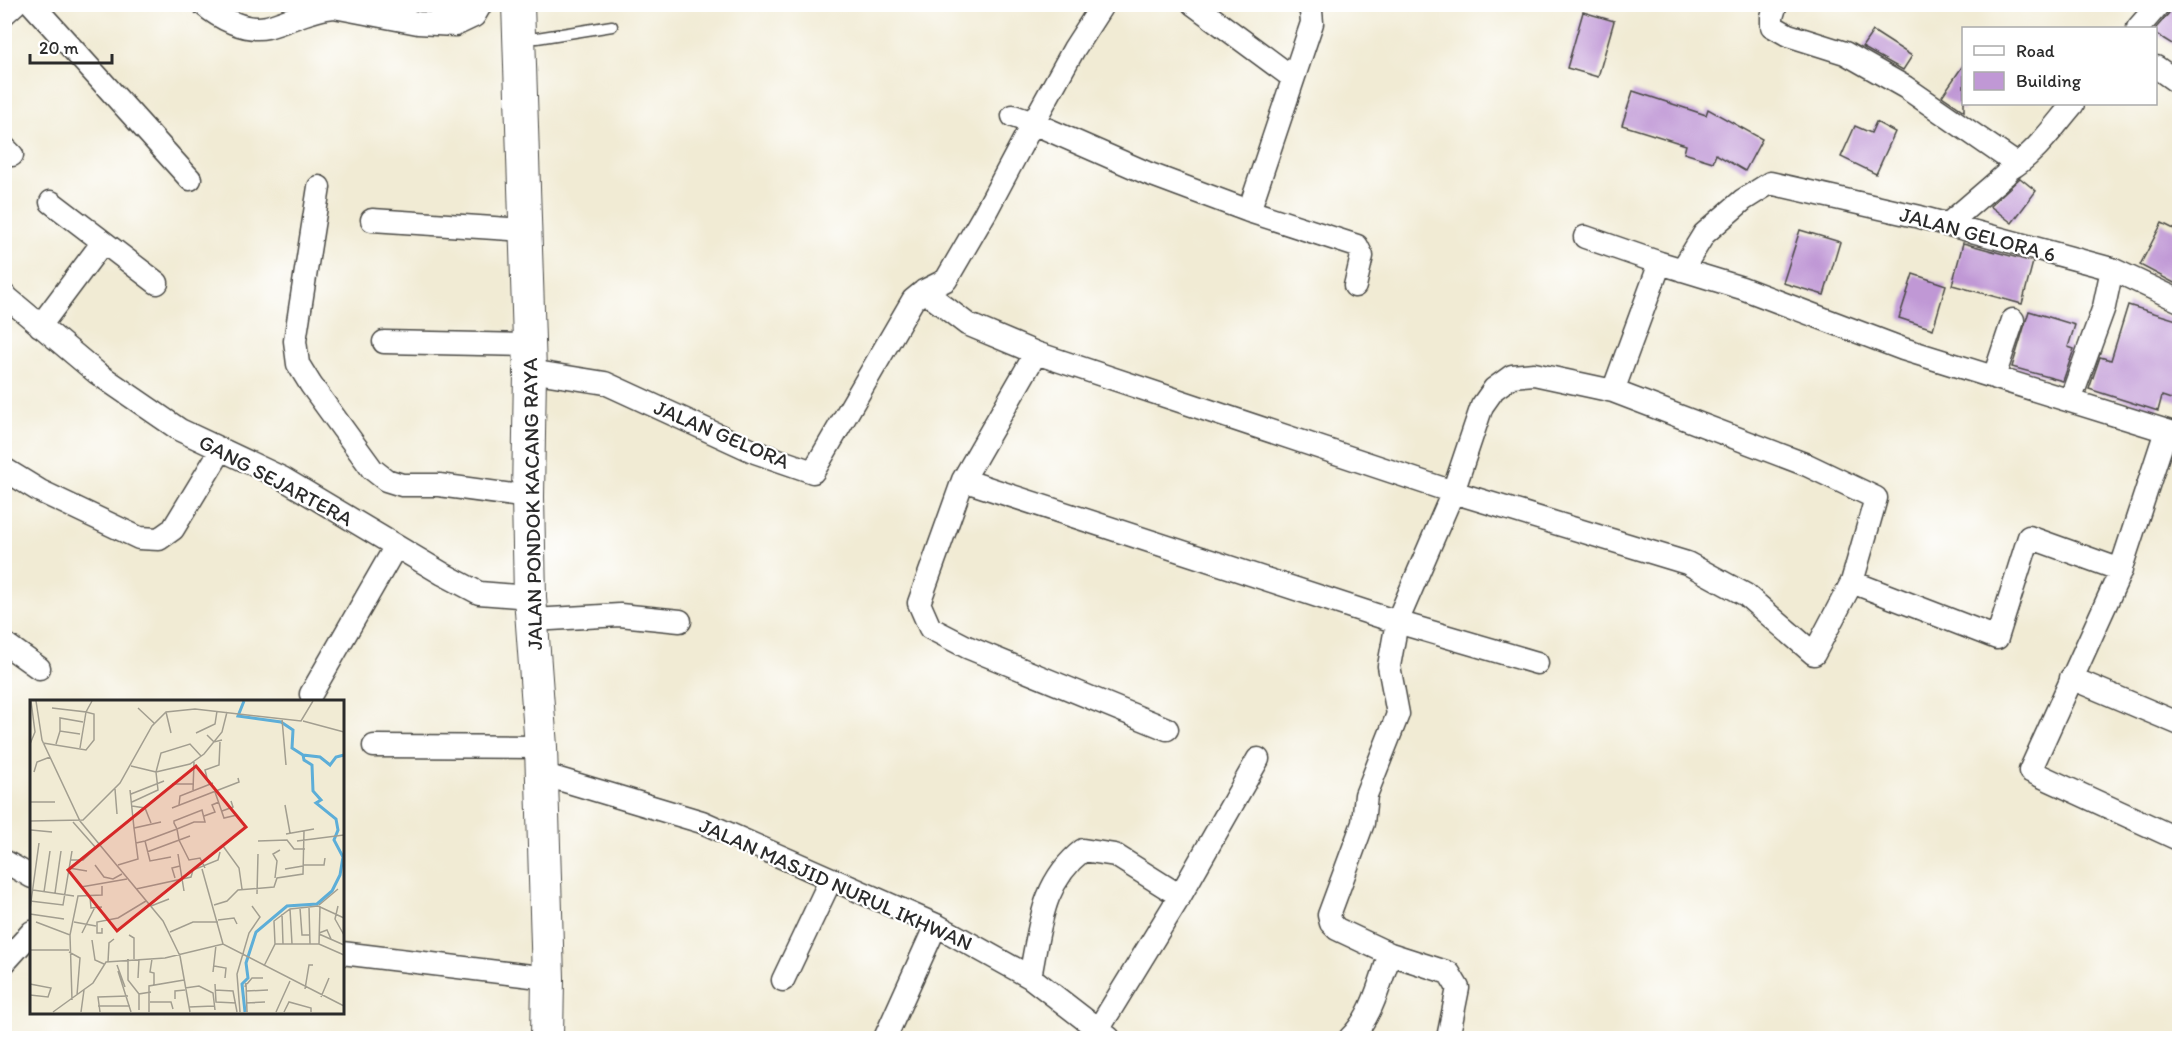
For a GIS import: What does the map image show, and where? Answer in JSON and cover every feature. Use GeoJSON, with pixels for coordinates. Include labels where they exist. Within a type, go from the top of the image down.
{"type":"FeatureCollection","features":[{"type":"Feature","properties":{"kind":"main road","name":"JALAN PONDOK KACANG RAYA"},"geometry":{"type":"LineString","coordinates":[[518,4],[529,358],[528,497],[531,609],[542,761],[548,978],[547,1038]]}},
{"type":"Feature","properties":{"kind":"street"},"geometry":{"type":"LineString","coordinates":[[4,14],[15,4]]}},
{"type":"Feature","properties":{"kind":"street"},"geometry":{"type":"LineString","coordinates":[[32,4],[190,179]]}},
{"type":"Feature","properties":{"kind":"street"},"geometry":{"type":"LineString","coordinates":[[203,4],[213,13],[243,27],[265,28],[320,8],[334,7],[418,23],[455,25],[474,16],[482,4]]}},
{"type":"Feature","properties":{"kind":"street"},"geometry":{"type":"LineString","coordinates":[[1103,4],[1023,120],[985,213],[946,280],[924,291],[967,324],[1036,353],[1453,492],[1687,563],[1746,595],[1814,654],[1851,582],[1876,498],[1807,465],[1613,391],[1534,374],[1512,376],[1494,389],[1482,406],[1453,492],[1396,622],[1389,666],[1398,714],[1366,795],[1363,823],[1329,915],[1331,923],[1337,929],[1390,954],[1449,973],[1458,988],[1448,1038]]}},
{"type":"Feature","properties":{"kind":"street"},"geometry":{"type":"LineString","coordinates":[[1193,4],[1293,78]]}},
{"type":"Feature","properties":{"kind":"street"},"geometry":{"type":"LineString","coordinates":[[1249,211],[1312,22],[1311,11],[1307,4]]}},
{"type":"Feature","properties":{"kind":"street"},"geometry":{"type":"LineString","coordinates":[[1776,4],[1772,26],[1788,35],[1845,53],[1905,87],[2009,157],[2013,161],[2010,169]]}},
{"type":"Feature","properties":{"kind":"street"},"geometry":{"type":"LineString","coordinates":[[2139,27],[2159,4]]}},
{"type":"Feature","properties":{"kind":"street"},"geometry":{"type":"LineString","coordinates":[[2157,67],[2180,84]]}},
{"type":"Feature","properties":{"kind":"street"},"geometry":{"type":"LineString","coordinates":[[1947,225],[2010,169],[2022,162],[2072,105]]}},
{"type":"Feature","properties":{"kind":"street"},"geometry":{"type":"LineString","coordinates":[[1023,120],[1147,173],[1249,211],[1357,246],[1362,256],[1354,286]]}},
{"type":"Feature","properties":{"kind":"street","name":"JALAN GELORA 6"},"geometry":{"type":"LineString","coordinates":[[1682,270],[1704,234],[1743,200],[1770,183],[1947,225],[2112,269],[2180,301]]}},
{"type":"Feature","properties":{"kind":"street"},"geometry":{"type":"LineString","coordinates":[[319,187],[295,341],[298,364],[311,385],[372,469],[386,480],[402,485],[439,485],[528,497]]}},
{"type":"Feature","properties":{"kind":"street"},"geometry":{"type":"LineString","coordinates":[[51,202],[157,283]]}},
{"type":"Feature","properties":{"kind":"street"},"geometry":{"type":"LineString","coordinates":[[372,220],[526,230]]}},
{"type":"Feature","properties":{"kind":"street"},"geometry":{"type":"LineString","coordinates":[[1585,237],[1742,288],[1903,349],[2173,433],[2121,570],[2030,771],[2180,840]]}},
{"type":"Feature","properties":{"kind":"street"},"geometry":{"type":"LineString","coordinates":[[40,326],[103,242]]}},
{"type":"Feature","properties":{"kind":"street"},"geometry":{"type":"LineString","coordinates":[[1613,391],[1660,263]]}},
{"type":"Feature","properties":{"kind":"street"},"geometry":{"type":"LineString","coordinates":[[2070,401],[2104,307],[2112,269]]}},
{"type":"Feature","properties":{"kind":"street","name":"JALAN GELORA"},"geometry":{"type":"LineString","coordinates":[[529,358],[605,382],[755,452],[813,472],[913,300],[924,291]]}},
{"type":"Feature","properties":{"kind":"street","name":"GANG SEJARTERA"},"geometry":{"type":"LineString","coordinates":[[4,295],[97,373],[180,430],[282,478],[479,592],[531,609],[680,621]]}},
{"type":"Feature","properties":{"kind":"street"},"geometry":{"type":"LineString","coordinates":[[1994,377],[2013,320]]}},
{"type":"Feature","properties":{"kind":"street"},"geometry":{"type":"LineString","coordinates":[[384,342],[529,358]]}},
{"type":"Feature","properties":{"kind":"street"},"geometry":{"type":"LineString","coordinates":[[1036,353],[963,480],[919,603],[930,628],[967,647],[1167,729]]}},
{"type":"Feature","properties":{"kind":"street"},"geometry":{"type":"LineString","coordinates":[[5,470],[40,491],[139,538],[159,539],[173,529],[221,450]]}},
{"type":"Feature","properties":{"kind":"street"},"geometry":{"type":"LineString","coordinates":[[963,480],[1396,622],[1537,663]]}},
{"type":"Feature","properties":{"kind":"street"},"geometry":{"type":"LineString","coordinates":[[1851,582],[1997,638],[2029,537],[2121,570]]}},
{"type":"Feature","properties":{"kind":"street"},"geometry":{"type":"LineString","coordinates":[[311,694],[396,546]]}},
{"type":"Feature","properties":{"kind":"street"},"geometry":{"type":"LineString","coordinates":[[4,642],[39,668]]}},
{"type":"Feature","properties":{"kind":"street"},"geometry":{"type":"LineString","coordinates":[[2071,678],[2180,724]]}},
{"type":"Feature","properties":{"kind":"street","name":"JALAN MASJID NURUL IKHWAN"},"geometry":{"type":"LineString","coordinates":[[374,746],[542,761],[702,822],[936,925],[1030,977],[1100,1036]]}},
{"type":"Feature","properties":{"kind":"street"},"geometry":{"type":"LineString","coordinates":[[1100,1036],[1258,759]]}},
{"type":"Feature","properties":{"kind":"street"},"geometry":{"type":"LineString","coordinates":[[1030,977],[1047,896],[1068,861],[1083,850],[1114,855],[1180,896]]}},
{"type":"Feature","properties":{"kind":"street"},"geometry":{"type":"LineString","coordinates":[[4,861],[30,876]]}},
{"type":"Feature","properties":{"kind":"street"},"geometry":{"type":"LineString","coordinates":[[783,980],[831,879]]}},
{"type":"Feature","properties":{"kind":"street"},"geometry":{"type":"LineString","coordinates":[[885,1038],[936,925]]}},
{"type":"Feature","properties":{"kind":"street"},"geometry":{"type":"LineString","coordinates":[[4,963],[30,934]]}},
{"type":"Feature","properties":{"kind":"street"},"geometry":{"type":"LineString","coordinates":[[344,953],[548,978]]}},
{"type":"Feature","properties":{"kind":"street"},"geometry":{"type":"LineString","coordinates":[[1350,1038],[1357,1031],[1371,1007],[1390,954]]}},
{"type":"Feature","properties":{"kind":"lane"},"geometry":{"type":"LineString","coordinates":[[519,38],[537,38],[612,26]]}},
{"type":"Feature","properties":{"kind":"building"},"geometry":{"type":"Polygon","coordinates":[[[2172,4],[2180,4],[2180,49],[2157,35],[2157,27],[2169,13],[2172,4]]]}},
{"type":"Feature","properties":{"kind":"building"},"geometry":{"type":"Polygon","coordinates":[[[1583,12],[1614,21],[1598,77],[1567,68],[1583,12]]]}},
{"type":"Feature","properties":{"kind":"building"},"geometry":{"type":"Polygon","coordinates":[[[1873,31],[1912,56],[1903,70],[1862,47],[1873,31]]]}},
{"type":"Feature","properties":{"kind":"building"},"geometry":{"type":"Polygon","coordinates":[[[1962,67],[1964,111],[1942,96],[1962,67]]]}},
{"type":"Feature","properties":{"kind":"building"},"geometry":{"type":"Polygon","coordinates":[[[1633,91],[1706,115],[1708,109],[1762,139],[1745,171],[1716,154],[1713,162],[1684,153],[1686,145],[1622,125],[1633,91]]]}},
{"type":"Feature","properties":{"kind":"building"},"geometry":{"type":"Polygon","coordinates":[[[1876,122],[1895,132],[1876,174],[1841,157],[1855,126],[1871,133],[1876,122]]]}},
{"type":"Feature","properties":{"kind":"building"},"geometry":{"type":"Polygon","coordinates":[[[2020,178],[2036,191],[2012,223],[1990,206],[2020,178]]]}},
{"type":"Feature","properties":{"kind":"building"},"geometry":{"type":"Polygon","coordinates":[[[2162,223],[2180,232],[2180,286],[2140,265],[2162,223]]]}},
{"type":"Feature","properties":{"kind":"building"},"geometry":{"type":"Polygon","coordinates":[[[1800,230],[1840,242],[1824,295],[1783,283],[1800,230]]]}},
{"type":"Feature","properties":{"kind":"building"},"geometry":{"type":"Polygon","coordinates":[[[1963,243],[2033,262],[2022,304],[1952,285],[1963,243]]]}},
{"type":"Feature","properties":{"kind":"building"},"geometry":{"type":"Polygon","coordinates":[[[1913,274],[1946,285],[1933,329],[1899,318],[1913,274]]]}},
{"type":"Feature","properties":{"kind":"building"},"geometry":{"type":"Polygon","coordinates":[[[2128,305],[2180,321],[2180,402],[2162,396],[2158,411],[2089,389],[2100,357],[2111,360],[2128,305]]]}},
{"type":"Feature","properties":{"kind":"building"},"geometry":{"type":"Polygon","coordinates":[[[2029,311],[2075,325],[2068,347],[2074,349],[2063,381],[2012,367],[2029,311]]]}}]}
